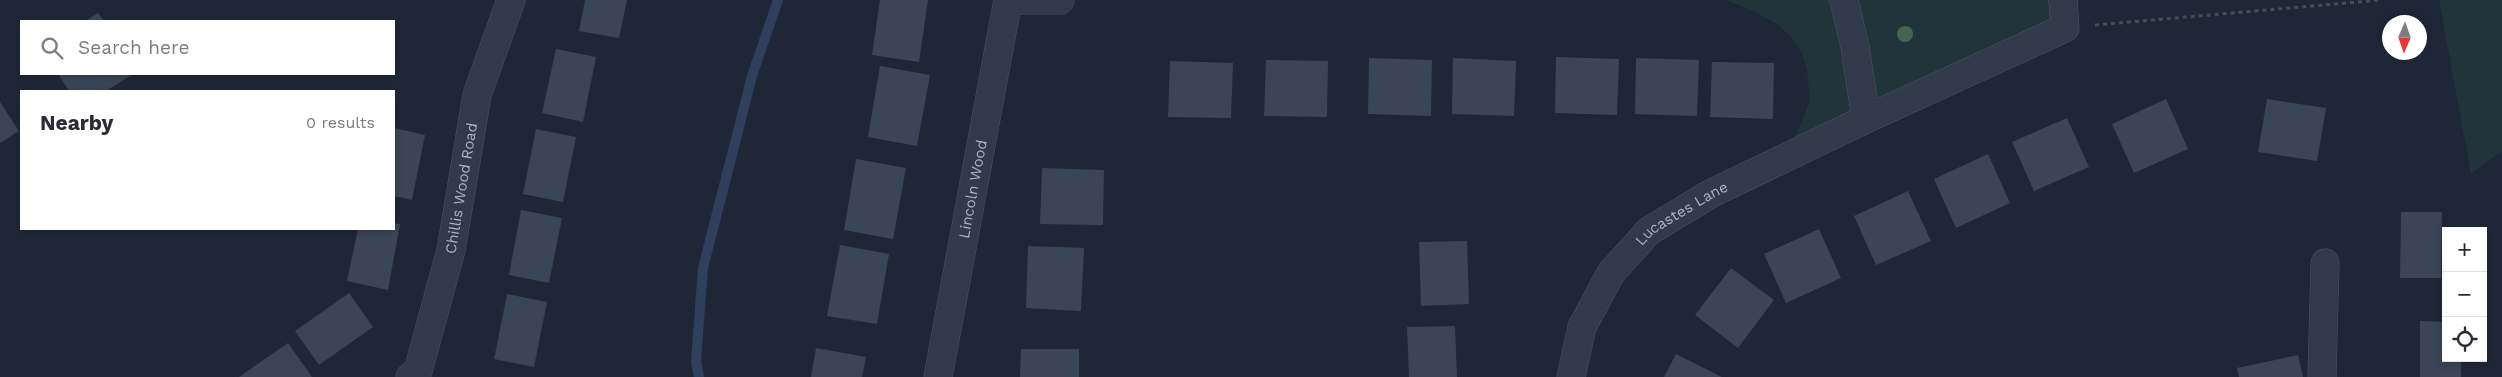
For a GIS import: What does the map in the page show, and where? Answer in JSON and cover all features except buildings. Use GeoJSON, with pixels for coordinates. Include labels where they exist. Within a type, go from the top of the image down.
{"type":"FeatureCollection","features":[{"type":"Feature","properties":{"kind":"street","name":"Chillis Wood Road"},"geometry":{"type":"LineString","coordinates":[[410,377],[418,370],[451,250],[477,95],[512,0]]}},
{"type":"Feature","properties":{"kind":"street","name":"Lincoln Wood"},"geometry":{"type":"LineString","coordinates":[[938,377],[1008,0],[1060,0]]}},
{"type":"Feature","properties":{"kind":"street"},"geometry":{"type":"LineString","coordinates":[[1844,0],[1855,47],[1866,119]]}},
{"type":"Feature","properties":{"kind":"street","name":"Lucastes Lane"},"geometry":{"type":"LineString","coordinates":[[1571,377],[1582,327],[1611,273],[1649,231],[1712,193],[1866,119],[2065,28],[2063,0]]}},
{"type":"Feature","properties":{"kind":"street"},"geometry":{"type":"LineString","coordinates":[[2322,377],[2325,263]]}},
{"type":"Feature","properties":{"kind":"path"},"geometry":{"type":"LineString","coordinates":[[2112,24],[2381,0]]}},
{"type":"Feature","properties":{"kind":"green space"},"geometry":{"type":"Polygon","coordinates":[[[1725,0],[2063,0],[2065,28],[1783,158],[1801,124],[1809,102],[1805,62],[1791,37],[1780,27],[1755,12],[1725,0]]]}},
{"type":"Feature","properties":{"kind":"green space"},"geometry":{"type":"Polygon","coordinates":[[[2439,0],[2502,0],[2502,151],[2471,174],[2439,0]]]}},
{"type":"Feature","properties":{"kind":"waterway"},"geometry":{"type":"LineString","coordinates":[[699,377],[696,361],[703,268],[752,76],[778,0]]}}]}
